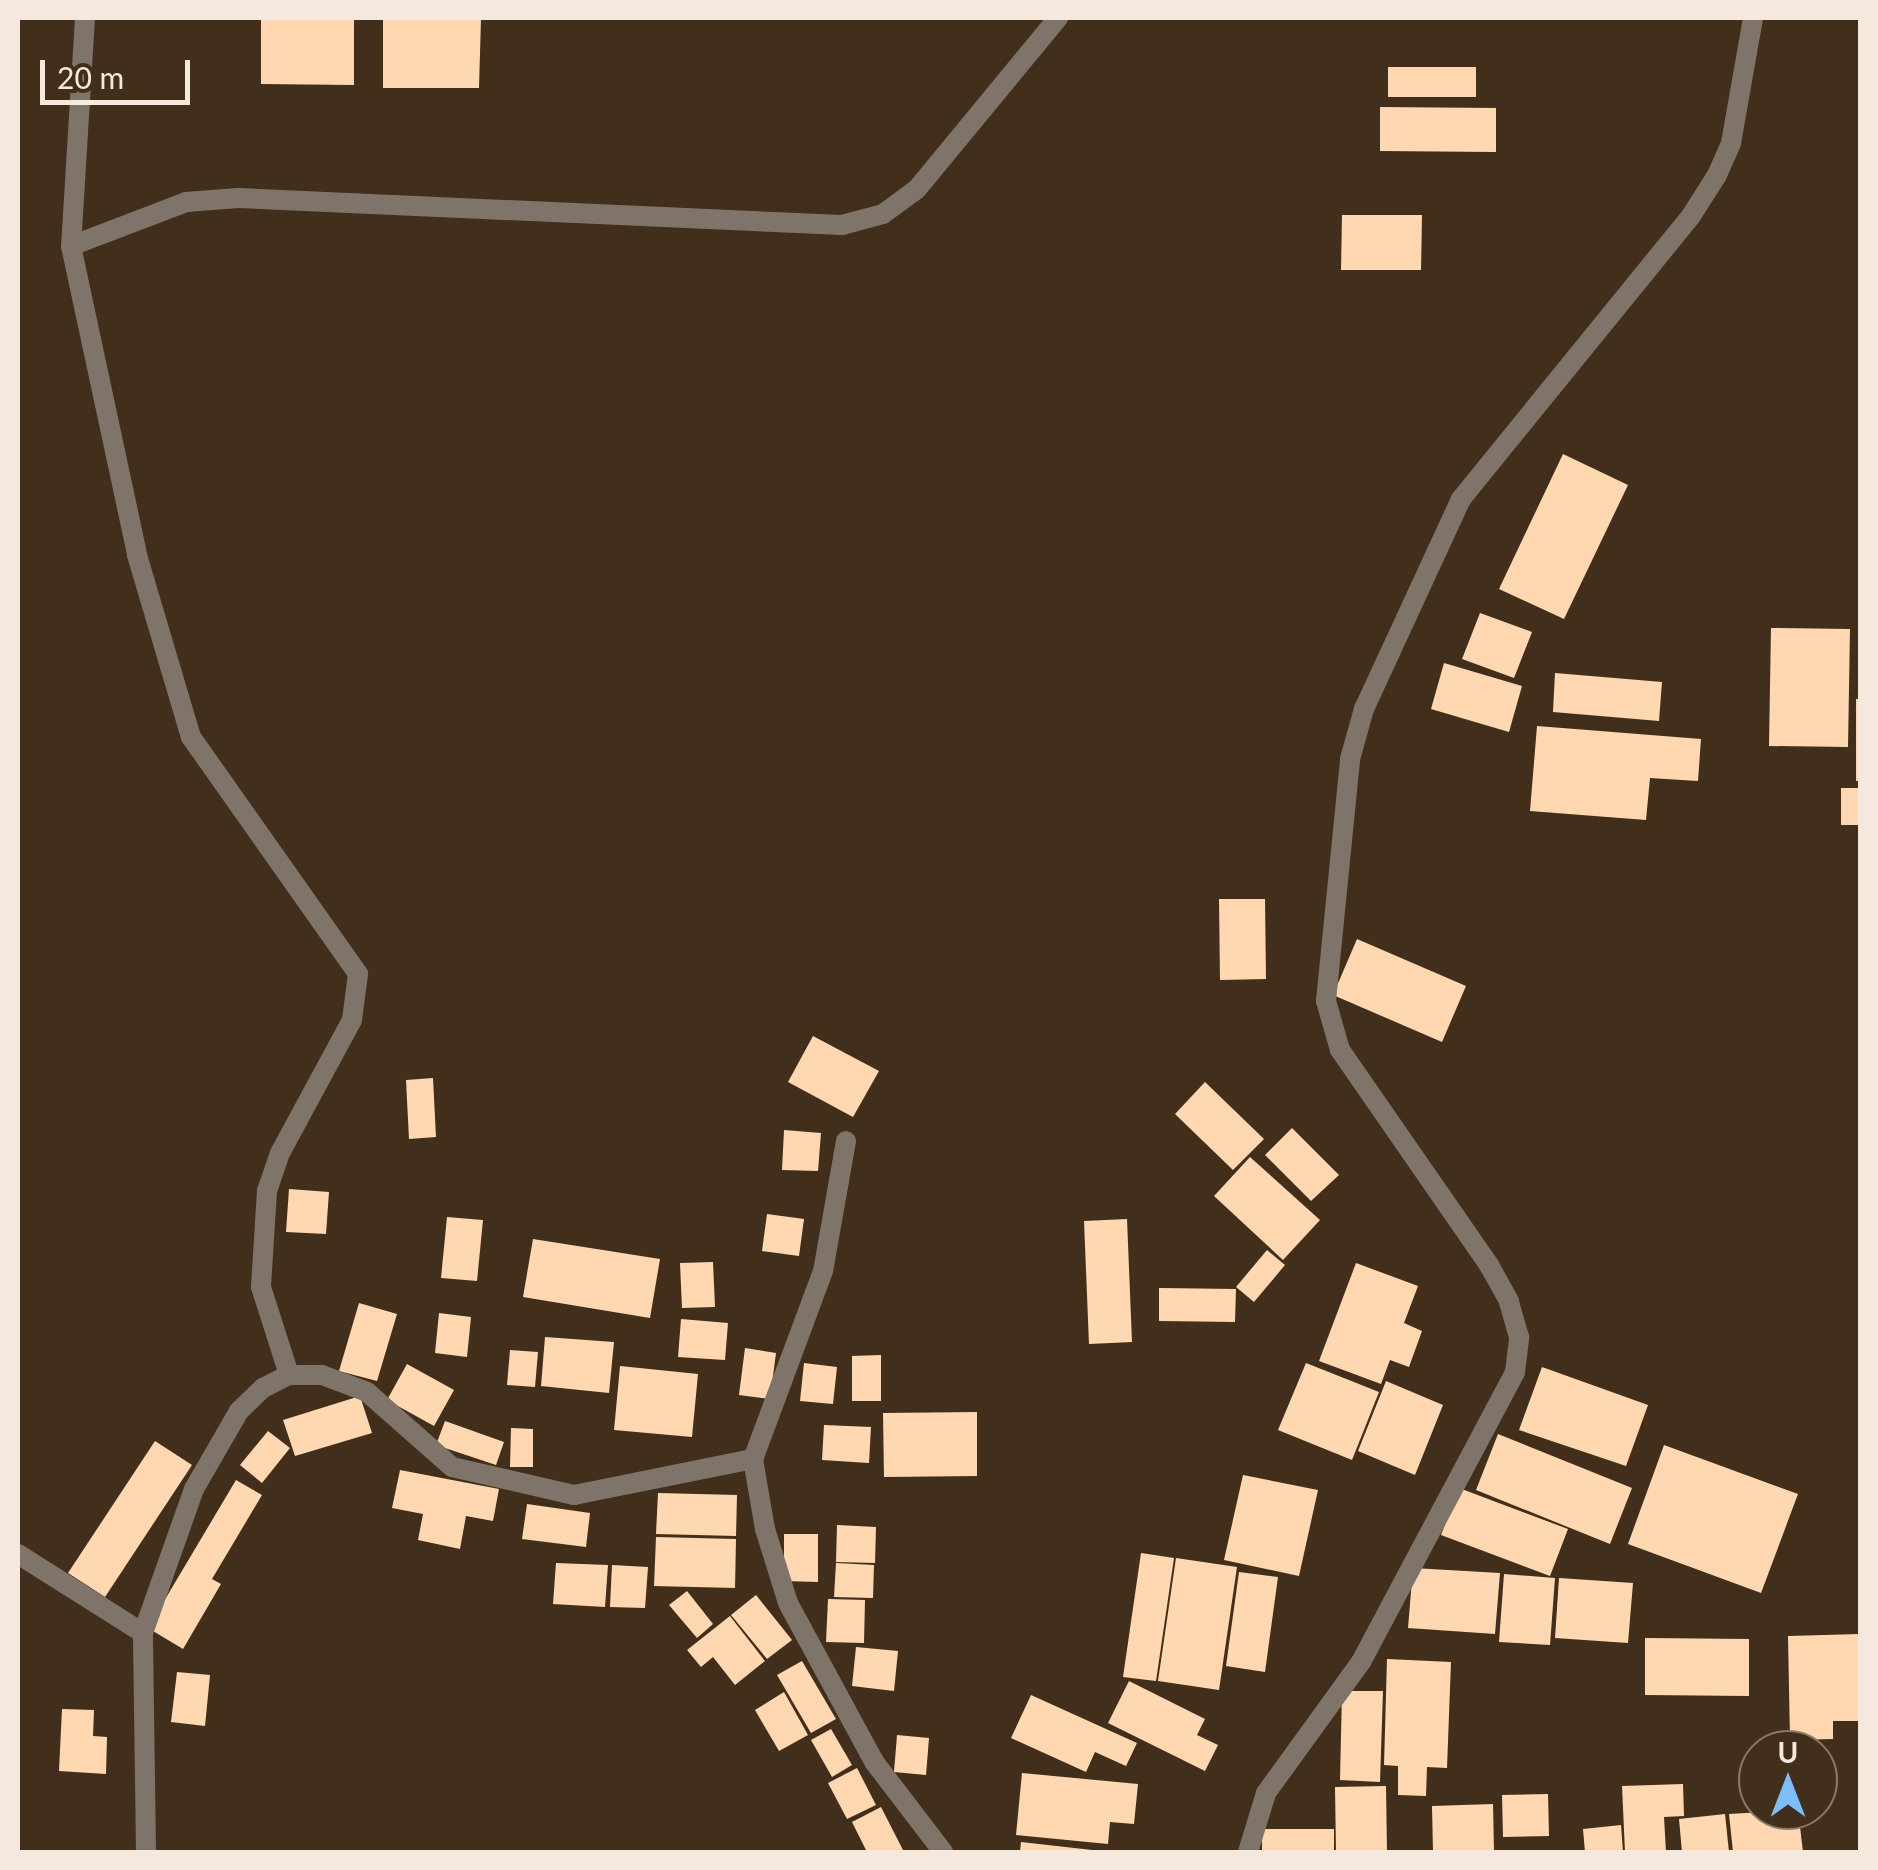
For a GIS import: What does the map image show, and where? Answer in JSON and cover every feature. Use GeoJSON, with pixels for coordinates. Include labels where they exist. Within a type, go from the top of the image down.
{"type":"FeatureCollection","features":[{"type":"Feature","properties":{"kind":"street"},"geometry":{"type":"LineString","coordinates":[[85,18],[71,246],[137,556],[191,736],[358,974],[352,1020],[280,1153],[266,1191],[261,1287],[289,1375]]}},
{"type":"Feature","properties":{"kind":"street"},"geometry":{"type":"LineString","coordinates":[[71,246],[186,202],[238,198],[842,226],[883,214],[917,189],[1058,18]]}},
{"type":"Feature","properties":{"kind":"street"},"geometry":{"type":"LineString","coordinates":[[1248,1852],[1266,1793],[1361,1662],[1515,1372],[1520,1338],[1510,1301],[1489,1265],[1340,1050],[1326,1001],[1350,759],[1364,709],[1460,499],[1691,216],[1718,175],[1731,143],[1753,18]]}},
{"type":"Feature","properties":{"kind":"street"},"geometry":{"type":"LineString","coordinates":[[846,1141],[822,1271],[753,1459],[764,1530],[788,1603],[875,1763],[943,1852]]}},
{"type":"Feature","properties":{"kind":"street"},"geometry":{"type":"LineString","coordinates":[[146,1852],[143,1633],[194,1489],[239,1410],[289,1375],[322,1375],[367,1392],[452,1467],[574,1495],[753,1459]]}},
{"type":"Feature","properties":{"kind":"street"},"geometry":{"type":"LineString","coordinates":[[18,1554],[143,1633]]}},
{"type":"Feature","properties":{"kind":"building"},"geometry":{"type":"Polygon","coordinates":[[[261,18],[354,18],[354,85],[261,84],[261,18]]]}},
{"type":"Feature","properties":{"kind":"building"},"geometry":{"type":"Polygon","coordinates":[[[383,18],[481,18],[479,88],[383,88],[383,18]]]}},
{"type":"Feature","properties":{"kind":"building"},"geometry":{"type":"Polygon","coordinates":[[[1388,67],[1476,67],[1476,97],[1388,97],[1388,67]]]}},
{"type":"Feature","properties":{"kind":"building"},"geometry":{"type":"Polygon","coordinates":[[[1380,107],[1496,108],[1496,152],[1380,151],[1380,107]]]}},
{"type":"Feature","properties":{"kind":"building"},"geometry":{"type":"Polygon","coordinates":[[[1342,215],[1422,215],[1421,270],[1341,270],[1342,215]]]}},
{"type":"Feature","properties":{"kind":"building"},"geometry":{"type":"Polygon","coordinates":[[[1563,454],[1628,485],[1564,619],[1499,589],[1563,454]]]}},
{"type":"Feature","properties":{"kind":"building"},"geometry":{"type":"Polygon","coordinates":[[[1480,613],[1532,632],[1514,678],[1462,659],[1480,613]]]}},
{"type":"Feature","properties":{"kind":"building"},"geometry":{"type":"Polygon","coordinates":[[[1771,628],[1850,629],[1848,747],[1769,746],[1771,628]]]}},
{"type":"Feature","properties":{"kind":"building"},"geometry":{"type":"Polygon","coordinates":[[[1444,663],[1522,686],[1509,732],[1431,709],[1444,663]]]}},
{"type":"Feature","properties":{"kind":"building"},"geometry":{"type":"Polygon","coordinates":[[[1555,673],[1662,682],[1659,721],[1553,712],[1555,673]]]}},
{"type":"Feature","properties":{"kind":"building"},"geometry":{"type":"Polygon","coordinates":[[[1856,699],[1860,699],[1860,781],[1856,781],[1856,699]]]}},
{"type":"Feature","properties":{"kind":"building"},"geometry":{"type":"Polygon","coordinates":[[[1537,726],[1701,739],[1698,781],[1650,778],[1646,820],[1530,811],[1537,726]]]}},
{"type":"Feature","properties":{"kind":"building"},"geometry":{"type":"Polygon","coordinates":[[[1841,788],[1860,788],[1860,825],[1841,825],[1841,788]]]}},
{"type":"Feature","properties":{"kind":"building"},"geometry":{"type":"Polygon","coordinates":[[[1219,899],[1265,899],[1266,979],[1220,980],[1219,899]]]}},
{"type":"Feature","properties":{"kind":"building"},"geometry":{"type":"Polygon","coordinates":[[[1357,939],[1466,986],[1442,1042],[1333,995],[1357,939]]]}},
{"type":"Feature","properties":{"kind":"building"},"geometry":{"type":"Polygon","coordinates":[[[813,1036],[879,1071],[853,1117],[788,1082],[813,1036]]]}},
{"type":"Feature","properties":{"kind":"building"},"geometry":{"type":"Polygon","coordinates":[[[433,1078],[436,1137],[409,1139],[406,1080],[433,1078]]]}},
{"type":"Feature","properties":{"kind":"building"},"geometry":{"type":"Polygon","coordinates":[[[1205,1082],[1264,1139],[1233,1170],[1175,1114],[1205,1082]]]}},
{"type":"Feature","properties":{"kind":"building"},"geometry":{"type":"Polygon","coordinates":[[[1292,1128],[1339,1175],[1311,1201],[1265,1155],[1292,1128]]]}},
{"type":"Feature","properties":{"kind":"building"},"geometry":{"type":"Polygon","coordinates":[[[784,1130],[821,1133],[818,1171],[782,1170],[784,1130]]]}},
{"type":"Feature","properties":{"kind":"building"},"geometry":{"type":"Polygon","coordinates":[[[1250,1157],[1320,1220],[1283,1260],[1214,1196],[1250,1157]]]}},
{"type":"Feature","properties":{"kind":"building"},"geometry":{"type":"Polygon","coordinates":[[[289,1189],[329,1192],[326,1234],[286,1232],[289,1189]]]}},
{"type":"Feature","properties":{"kind":"building"},"geometry":{"type":"Polygon","coordinates":[[[767,1214],[804,1219],[799,1256],[762,1251],[767,1214]]]}},
{"type":"Feature","properties":{"kind":"building"},"geometry":{"type":"Polygon","coordinates":[[[447,1217],[483,1220],[477,1281],[441,1278],[447,1217]]]}},
{"type":"Feature","properties":{"kind":"building"},"geometry":{"type":"Polygon","coordinates":[[[1127,1219],[1132,1342],[1089,1344],[1084,1221],[1127,1219]]]}},
{"type":"Feature","properties":{"kind":"building"},"geometry":{"type":"Polygon","coordinates":[[[533,1239],[660,1259],[650,1318],[523,1297],[533,1239]]]}},
{"type":"Feature","properties":{"kind":"building"},"geometry":{"type":"Polygon","coordinates":[[[1267,1250],[1285,1265],[1254,1302],[1236,1287],[1267,1250]]]}},
{"type":"Feature","properties":{"kind":"building"},"geometry":{"type":"Polygon","coordinates":[[[713,1262],[715,1307],[682,1308],[680,1263],[713,1262]]]}},
{"type":"Feature","properties":{"kind":"building"},"geometry":{"type":"Polygon","coordinates":[[[1356,1263],[1418,1286],[1404,1323],[1422,1331],[1409,1367],[1390,1360],[1381,1384],[1319,1361],[1356,1263]]]}},
{"type":"Feature","properties":{"kind":"building"},"geometry":{"type":"Polygon","coordinates":[[[1159,1288],[1236,1289],[1235,1322],[1159,1321],[1159,1288]]]}},
{"type":"Feature","properties":{"kind":"building"},"geometry":{"type":"Polygon","coordinates":[[[359,1303],[397,1314],[377,1381],[339,1371],[359,1303]]]}},
{"type":"Feature","properties":{"kind":"building"},"geometry":{"type":"Polygon","coordinates":[[[439,1313],[471,1317],[467,1357],[435,1353],[439,1313]]]}},
{"type":"Feature","properties":{"kind":"building"},"geometry":{"type":"Polygon","coordinates":[[[681,1319],[728,1323],[725,1360],[678,1357],[681,1319]]]}},
{"type":"Feature","properties":{"kind":"building"},"geometry":{"type":"Polygon","coordinates":[[[545,1337],[614,1342],[609,1393],[541,1386],[545,1337]]]}},
{"type":"Feature","properties":{"kind":"building"},"geometry":{"type":"Polygon","coordinates":[[[745,1348],[776,1353],[770,1399],[739,1395],[745,1348]]]}},
{"type":"Feature","properties":{"kind":"building"},"geometry":{"type":"Polygon","coordinates":[[[510,1350],[538,1352],[535,1387],[507,1385],[510,1350]]]}},
{"type":"Feature","properties":{"kind":"building"},"geometry":{"type":"Polygon","coordinates":[[[881,1355],[881,1401],[852,1401],[852,1356],[881,1355]]]}},
{"type":"Feature","properties":{"kind":"building"},"geometry":{"type":"Polygon","coordinates":[[[804,1363],[837,1367],[833,1404],[800,1401],[804,1363]]]}},
{"type":"Feature","properties":{"kind":"building"},"geometry":{"type":"Polygon","coordinates":[[[1306,1363],[1379,1392],[1352,1460],[1278,1430],[1306,1363]]]}},
{"type":"Feature","properties":{"kind":"building"},"geometry":{"type":"Polygon","coordinates":[[[407,1364],[454,1390],[434,1426],[387,1400],[407,1364]]]}},
{"type":"Feature","properties":{"kind":"building"},"geometry":{"type":"Polygon","coordinates":[[[620,1366],[698,1374],[692,1437],[614,1430],[620,1366]]]}},
{"type":"Feature","properties":{"kind":"building"},"geometry":{"type":"Polygon","coordinates":[[[1542,1367],[1648,1405],[1626,1466],[1519,1430],[1542,1367]]]}},
{"type":"Feature","properties":{"kind":"building"},"geometry":{"type":"Polygon","coordinates":[[[1386,1381],[1443,1405],[1415,1475],[1358,1451],[1386,1381]]]}},
{"type":"Feature","properties":{"kind":"building"},"geometry":{"type":"Polygon","coordinates":[[[360,1396],[372,1433],[295,1456],[283,1420],[360,1396]]]}},
{"type":"Feature","properties":{"kind":"building"},"geometry":{"type":"Polygon","coordinates":[[[977,1412],[977,1476],[884,1477],[883,1413],[977,1412]]]}},
{"type":"Feature","properties":{"kind":"building"},"geometry":{"type":"Polygon","coordinates":[[[445,1421],[504,1442],[496,1465],[436,1445],[445,1421]]]}},
{"type":"Feature","properties":{"kind":"building"},"geometry":{"type":"Polygon","coordinates":[[[824,1425],[871,1427],[869,1463],[822,1460],[824,1425]]]}},
{"type":"Feature","properties":{"kind":"building"},"geometry":{"type":"Polygon","coordinates":[[[511,1428],[533,1429],[533,1467],[510,1467],[511,1428]]]}},
{"type":"Feature","properties":{"kind":"building"},"geometry":{"type":"Polygon","coordinates":[[[268,1431],[290,1448],[262,1483],[240,1465],[268,1431]]]}},
{"type":"Feature","properties":{"kind":"building"},"geometry":{"type":"Polygon","coordinates":[[[1498,1434],[1632,1488],[1610,1544],[1476,1490],[1498,1434]]]}},
{"type":"Feature","properties":{"kind":"building"},"geometry":{"type":"Polygon","coordinates":[[[155,1441],[192,1465],[105,1597],[68,1573],[155,1441]]]}},
{"type":"Feature","properties":{"kind":"building"},"geometry":{"type":"Polygon","coordinates":[[[1664,1445],[1798,1494],[1761,1593],[1628,1544],[1664,1445]]]}},
{"type":"Feature","properties":{"kind":"building"},"geometry":{"type":"Polygon","coordinates":[[[400,1470],[499,1489],[493,1521],[466,1516],[460,1549],[418,1540],[423,1514],[392,1508],[400,1470]]]}},
{"type":"Feature","properties":{"kind":"building"},"geometry":{"type":"Polygon","coordinates":[[[1243,1475],[1318,1490],[1299,1576],[1224,1560],[1243,1475]]]}},
{"type":"Feature","properties":{"kind":"building"},"geometry":{"type":"Polygon","coordinates":[[[236,1480],[262,1495],[212,1579],[221,1584],[183,1649],[148,1628],[236,1480]]]}},
{"type":"Feature","properties":{"kind":"building"},"geometry":{"type":"Polygon","coordinates":[[[1459,1488],[1568,1529],[1550,1576],[1441,1535],[1459,1488]]]}},
{"type":"Feature","properties":{"kind":"building"},"geometry":{"type":"Polygon","coordinates":[[[658,1493],[737,1495],[736,1536],[656,1534],[658,1493]]]}},
{"type":"Feature","properties":{"kind":"building"},"geometry":{"type":"Polygon","coordinates":[[[527,1504],[590,1513],[586,1547],[522,1539],[527,1504]]]}},
{"type":"Feature","properties":{"kind":"building"},"geometry":{"type":"Polygon","coordinates":[[[837,1525],[876,1527],[875,1563],[836,1562],[837,1525]]]}},
{"type":"Feature","properties":{"kind":"building"},"geometry":{"type":"Polygon","coordinates":[[[784,1534],[818,1534],[818,1582],[784,1581],[784,1534]]]}},
{"type":"Feature","properties":{"kind":"building"},"geometry":{"type":"Polygon","coordinates":[[[656,1537],[736,1539],[735,1588],[654,1586],[656,1537]]]}},
{"type":"Feature","properties":{"kind":"building"},"geometry":{"type":"Polygon","coordinates":[[[1141,1553],[1174,1558],[1156,1681],[1123,1677],[1141,1553]]]}},
{"type":"Feature","properties":{"kind":"building"},"geometry":{"type":"Polygon","coordinates":[[[1176,1558],[1237,1567],[1219,1690],[1158,1681],[1176,1558]]]}},
{"type":"Feature","properties":{"kind":"building"},"geometry":{"type":"Polygon","coordinates":[[[556,1563],[608,1565],[605,1607],[553,1604],[556,1563]]]}},
{"type":"Feature","properties":{"kind":"building"},"geometry":{"type":"Polygon","coordinates":[[[836,1563],[874,1565],[873,1598],[834,1597],[836,1563]]]}},
{"type":"Feature","properties":{"kind":"building"},"geometry":{"type":"Polygon","coordinates":[[[612,1565],[648,1567],[645,1608],[610,1607],[612,1565]]]}},
{"type":"Feature","properties":{"kind":"building"},"geometry":{"type":"Polygon","coordinates":[[[1413,1568],[1500,1573],[1495,1634],[1408,1628],[1413,1568]]]}},
{"type":"Feature","properties":{"kind":"building"},"geometry":{"type":"Polygon","coordinates":[[[1239,1572],[1278,1577],[1265,1672],[1226,1666],[1239,1572]]]}},
{"type":"Feature","properties":{"kind":"building"},"geometry":{"type":"Polygon","coordinates":[[[1504,1574],[1555,1578],[1550,1645],[1499,1642],[1504,1574]]]}},
{"type":"Feature","properties":{"kind":"building"},"geometry":{"type":"Polygon","coordinates":[[[1559,1578],[1633,1583],[1628,1643],[1555,1638],[1559,1578]]]}},
{"type":"Feature","properties":{"kind":"building"},"geometry":{"type":"Polygon","coordinates":[[[687,1591],[713,1624],[697,1638],[669,1605],[687,1591]]]}},
{"type":"Feature","properties":{"kind":"building"},"geometry":{"type":"Polygon","coordinates":[[[756,1595],[792,1640],[767,1659],[731,1615],[756,1595]]]}},
{"type":"Feature","properties":{"kind":"building"},"geometry":{"type":"Polygon","coordinates":[[[828,1599],[865,1600],[864,1643],[826,1642],[828,1599]]]}},
{"type":"Feature","properties":{"kind":"building"},"geometry":{"type":"Polygon","coordinates":[[[730,1616],[765,1661],[735,1685],[713,1657],[701,1667],[687,1650],[730,1616]]]}},
{"type":"Feature","properties":{"kind":"building"},"geometry":{"type":"Polygon","coordinates":[[[1860,1634],[1860,1721],[1833,1721],[1833,1730],[1790,1730],[1788,1636],[1860,1634]]]}},
{"type":"Feature","properties":{"kind":"building"},"geometry":{"type":"Polygon","coordinates":[[[1645,1638],[1749,1639],[1749,1696],[1645,1695],[1645,1638]]]}},
{"type":"Feature","properties":{"kind":"building"},"geometry":{"type":"Polygon","coordinates":[[[856,1647],[898,1651],[894,1691],[852,1686],[856,1647]]]}},
{"type":"Feature","properties":{"kind":"building"},"geometry":{"type":"Polygon","coordinates":[[[1387,1659],[1451,1662],[1447,1768],[1427,1767],[1426,1796],[1398,1795],[1398,1766],[1384,1765],[1387,1659]]]}},
{"type":"Feature","properties":{"kind":"building"},"geometry":{"type":"Polygon","coordinates":[[[802,1661],[836,1719],[811,1733],[777,1675],[802,1661]]]}},
{"type":"Feature","properties":{"kind":"building"},"geometry":{"type":"Polygon","coordinates":[[[177,1672],[210,1675],[205,1726],[171,1722],[177,1672]]]}},
{"type":"Feature","properties":{"kind":"building"},"geometry":{"type":"Polygon","coordinates":[[[1129,1681],[1205,1719],[1197,1735],[1218,1745],[1205,1771],[1108,1723],[1129,1681]]]}},
{"type":"Feature","properties":{"kind":"building"},"geometry":{"type":"Polygon","coordinates":[[[1342,1691],[1383,1691],[1380,1782],[1340,1780],[1342,1691]]]}},
{"type":"Feature","properties":{"kind":"building"},"geometry":{"type":"Polygon","coordinates":[[[784,1692],[808,1735],[779,1751],[755,1710],[784,1692]]]}},
{"type":"Feature","properties":{"kind":"building"},"geometry":{"type":"Polygon","coordinates":[[[1031,1695],[1137,1743],[1126,1766],[1095,1752],[1086,1772],[1011,1738],[1031,1695]]]}},
{"type":"Feature","properties":{"kind":"building"},"geometry":{"type":"Polygon","coordinates":[[[62,1709],[94,1710],[93,1736],[107,1737],[106,1774],[59,1771],[62,1709]]]}},
{"type":"Feature","properties":{"kind":"building"},"geometry":{"type":"Polygon","coordinates":[[[831,1729],[852,1765],[832,1777],[811,1740],[831,1729]]]}},
{"type":"Feature","properties":{"kind":"building"},"geometry":{"type":"Polygon","coordinates":[[[897,1735],[929,1738],[926,1775],[894,1772],[897,1735]]]}},
{"type":"Feature","properties":{"kind":"building"},"geometry":{"type":"Polygon","coordinates":[[[857,1768],[876,1805],[847,1819],[828,1783],[857,1768]]]}},
{"type":"Feature","properties":{"kind":"building"},"geometry":{"type":"Polygon","coordinates":[[[1022,1773],[1138,1784],[1134,1824],[1110,1822],[1108,1844],[1016,1835],[1022,1773]]]}},
{"type":"Feature","properties":{"kind":"building"},"geometry":{"type":"Polygon","coordinates":[[[1683,1784],[1684,1816],[1664,1817],[1666,1852],[1625,1852],[1622,1786],[1683,1784]]]}},
{"type":"Feature","properties":{"kind":"building"},"geometry":{"type":"Polygon","coordinates":[[[1386,1786],[1387,1852],[1336,1852],[1335,1787],[1386,1786]]]}},
{"type":"Feature","properties":{"kind":"building"},"geometry":{"type":"Polygon","coordinates":[[[1548,1794],[1549,1836],[1503,1837],[1502,1795],[1548,1794]]]}},
{"type":"Feature","properties":{"kind":"building"},"geometry":{"type":"Polygon","coordinates":[[[1493,1804],[1494,1852],[1433,1852],[1432,1806],[1493,1804]]]}},
{"type":"Feature","properties":{"kind":"building"},"geometry":{"type":"Polygon","coordinates":[[[881,1807],[904,1852],[867,1852],[852,1822],[881,1807]]]}},
{"type":"Feature","properties":{"kind":"building"},"geometry":{"type":"Polygon","coordinates":[[[1738,1813],[1738,1830],[1800,1830],[1803,1852],[1733,1852],[1729,1814],[1738,1813]]]}},
{"type":"Feature","properties":{"kind":"building"},"geometry":{"type":"Polygon","coordinates":[[[1725,1814],[1729,1852],[1682,1852],[1679,1819],[1725,1814]]]}},
{"type":"Feature","properties":{"kind":"building"},"geometry":{"type":"Polygon","coordinates":[[[1621,1825],[1623,1852],[1585,1852],[1583,1829],[1621,1825]]]}},
{"type":"Feature","properties":{"kind":"building"},"geometry":{"type":"Polygon","coordinates":[[[1262,1829],[1334,1829],[1334,1852],[1262,1852],[1262,1829]]]}},
{"type":"Feature","properties":{"kind":"building"},"geometry":{"type":"Polygon","coordinates":[[[1021,1842],[1092,1850],[1092,1852],[1020,1852],[1021,1842]]]}}]}
